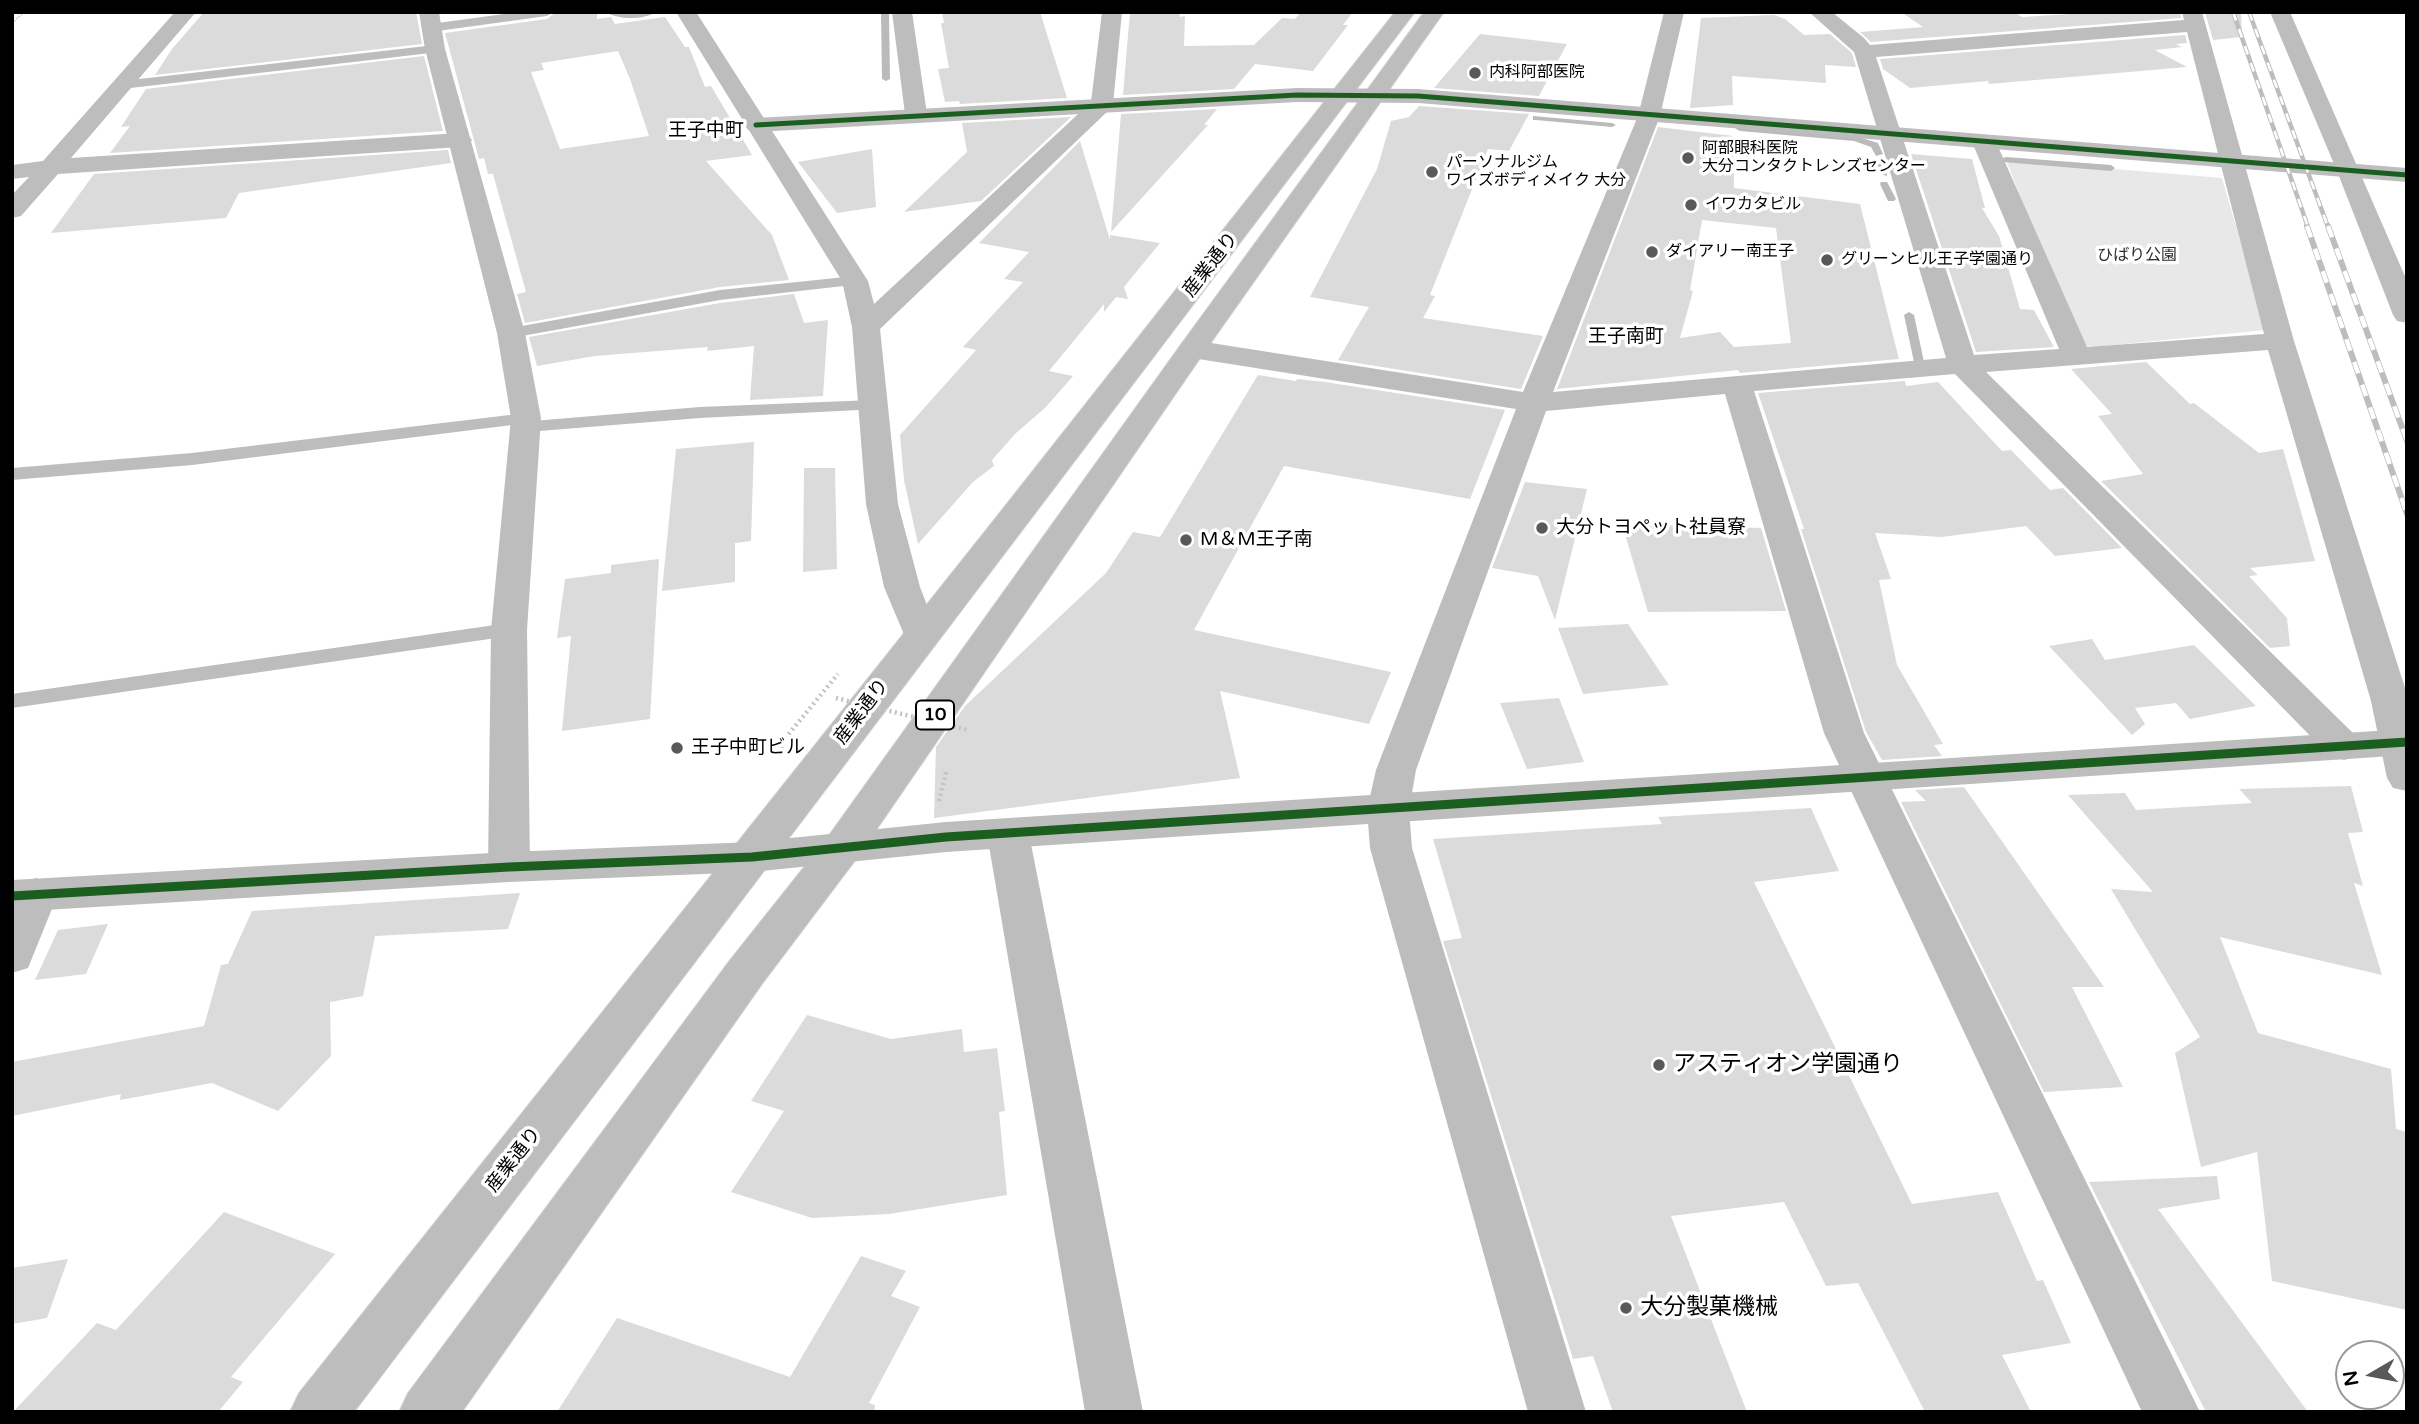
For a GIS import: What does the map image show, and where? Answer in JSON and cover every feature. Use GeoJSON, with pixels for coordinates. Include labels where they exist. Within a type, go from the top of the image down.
{"type":"FeatureCollection","features":[{"type":"Feature","properties":{"kind":"main road"},"geometry":{"type":"LineString","coordinates":[[12,211],[186,12]]}},
{"type":"Feature","properties":{"kind":"main road"},"geometry":{"type":"LineString","coordinates":[[686,12],[855,281],[866,327],[882,504],[902,587],[921,636]]}},
{"type":"Feature","properties":{"kind":"main road"},"geometry":{"type":"LineString","coordinates":[[902,12],[916,114]]}},
{"type":"Feature","properties":{"kind":"main road"},"geometry":{"type":"LineString","coordinates":[[866,327],[1102,104],[1112,12]]}},
{"type":"Feature","properties":{"kind":"main road","name":"産業通り"},"geometry":{"type":"LineString","coordinates":[[428,1412],[746,972],[842,848],[1192,349],[1358,95],[1405,12]]}},
{"type":"Feature","properties":{"kind":"main road","name":"産業通り"},"geometry":{"type":"LineString","coordinates":[[319,1412],[1034,494],[1358,95],[1434,12]]}},
{"type":"Feature","properties":{"kind":"main road"},"geometry":{"type":"LineString","coordinates":[[1557,1412],[1391,848],[1388,810],[1396,770],[1534,403],[1648,116],[1674,12]]}},
{"type":"Feature","properties":{"kind":"main road"},"geometry":{"type":"LineString","coordinates":[[1819,12],[1857,42],[1864,52],[1963,366],[2344,747]]}},
{"type":"Feature","properties":{"kind":"main road"},"geometry":{"type":"LineString","coordinates":[[2280,12],[2349,171],[2407,316]]}},
{"type":"Feature","properties":{"kind":"main road"},"geometry":{"type":"LineString","coordinates":[[12,956],[24,895],[509,867],[752,858],[1009,834],[2344,747],[2404,754],[2280,341],[2194,18],[1864,52]]}},
{"type":"Feature","properties":{"kind":"main road"},"geometry":{"type":"LineString","coordinates":[[431,30],[511,333],[527,423],[509,630],[509,867]]}},
{"type":"Feature","properties":{"kind":"main road"},"geometry":{"type":"LineString","coordinates":[[756,125],[1102,104],[1358,95],[1457,98],[1648,116],[2407,176]]}},
{"type":"Feature","properties":{"kind":"main road"},"geometry":{"type":"LineString","coordinates":[[12,172],[50,167],[460,140]]}},
{"type":"Feature","properties":{"kind":"main road"},"geometry":{"type":"LineString","coordinates":[[1984,142],[2077,357]]}},
{"type":"Feature","properties":{"kind":"main road"},"geometry":{"type":"LineString","coordinates":[[1192,349],[1534,403],[1737,384],[2280,341]]}},
{"type":"Feature","properties":{"kind":"main road"},"geometry":{"type":"LineString","coordinates":[[1737,384],[1844,733],[2171,1412]]}},
{"type":"Feature","properties":{"kind":"main road"},"geometry":{"type":"LineString","coordinates":[[1009,834],[1114,1412]]}},
{"type":"Feature","properties":{"kind":"lane"},"geometry":{"type":"LineString","coordinates":[[122,85],[547,12]]}},
{"type":"Feature","properties":{"kind":"lane"},"geometry":{"type":"LineString","coordinates":[[612,12],[623,15],[650,12]]}},
{"type":"Feature","properties":{"kind":"lane"},"geometry":{"type":"LineString","coordinates":[[511,333],[720,295],[855,281]]}},
{"type":"Feature","properties":{"kind":"lane"},"geometry":{"type":"LineString","coordinates":[[12,474],[192,459],[527,423],[710,411],[873,405]]}},
{"type":"Feature","properties":{"kind":"lane"},"geometry":{"type":"LineString","coordinates":[[12,701],[509,630]]}},
{"type":"Feature","properties":{"kind":"path"},"geometry":{"type":"LineString","coordinates":[[12,23],[24,12]]}},
{"type":"Feature","properties":{"kind":"path"},"geometry":{"type":"LineString","coordinates":[[836,698],[968,730],[962,740]]}},
{"type":"Feature","properties":{"kind":"path"},"geometry":{"type":"LineString","coordinates":[[937,807],[950,759]]}},
{"type":"Feature","properties":{"kind":"green space","name":"ひばり公園"},"geometry":{"type":"Polygon","coordinates":[[[2006,160],[2222,178],[2266,330],[2093,347],[2078,344],[2006,160]]]}},
{"type":"Feature","properties":{"kind":"building"},"geometry":{"type":"Polygon","coordinates":[[[204,12],[416,12],[422,44],[155,75],[172,49],[204,12]]]}},
{"type":"Feature","properties":{"kind":"building"},"geometry":{"type":"Polygon","coordinates":[[[556,12],[597,12],[597,19],[611,17],[615,24],[665,17],[685,47],[689,47],[705,87],[711,86],[752,155],[706,161],[772,235],[789,280],[720,287],[525,323],[517,294],[526,292],[493,174],[488,174],[484,158],[479,159],[445,33],[547,19],[556,12]],[[618,51],[541,63],[544,70],[531,72],[560,149],[649,136],[618,51]]]}},
{"type":"Feature","properties":{"kind":"building"},"geometry":{"type":"Polygon","coordinates":[[[942,12],[1040,12],[1067,98],[960,104],[959,101],[945,102],[938,69],[949,68],[941,23],[944,23],[942,12]]]}},
{"type":"Feature","properties":{"kind":"building"},"geometry":{"type":"Polygon","coordinates":[[[1130,12],[1179,12],[1180,17],[1185,16],[1184,46],[1254,45],[1282,18],[1295,19],[1301,12],[1353,12],[1343,25],[1348,25],[1313,71],[1255,64],[1234,89],[1123,95],[1130,12]]]}},
{"type":"Feature","properties":{"kind":"building"},"geometry":{"type":"Polygon","coordinates":[[[1901,12],[2014,12],[2022,17],[2103,12],[2180,12],[2181,18],[1871,42],[1860,32],[1923,27],[1901,12]]]}},
{"type":"Feature","properties":{"kind":"building"},"geometry":{"type":"Polygon","coordinates":[[[2205,12],[2241,12],[2242,37],[2213,40],[2205,12]]]}},
{"type":"Feature","properties":{"kind":"building"},"geometry":{"type":"Polygon","coordinates":[[[1774,15],[1785,19],[1804,35],[1830,34],[1852,53],[1856,67],[1825,65],[1826,83],[1732,76],[1733,105],[1690,108],[1701,18],[1774,15]]]}},
{"type":"Feature","properties":{"kind":"building"},"geometry":{"type":"Polygon","coordinates":[[[1480,34],[1567,44],[1539,96],[1434,88],[1480,34]]]}},
{"type":"Feature","properties":{"kind":"building"},"geometry":{"type":"Polygon","coordinates":[[[2185,35],[2187,43],[2176,44],[2182,47],[2155,50],[2187,67],[1989,84],[1988,81],[1910,88],[1883,69],[1880,59],[2185,35]]]}},
{"type":"Feature","properties":{"kind":"building"},"geometry":{"type":"Polygon","coordinates":[[[424,56],[443,131],[110,153],[130,126],[121,127],[146,89],[424,56]]]}},
{"type":"Feature","properties":{"kind":"building"},"geometry":{"type":"Polygon","coordinates":[[[1419,106],[1529,114],[1509,151],[1488,149],[1430,295],[1435,296],[1423,318],[1543,336],[1521,389],[1338,360],[1369,307],[1310,297],[1377,169],[1391,121],[1409,117],[1419,106]]]}},
{"type":"Feature","properties":{"kind":"building"},"geometry":{"type":"Polygon","coordinates":[[[1217,109],[1204,125],[1208,125],[1111,232],[1121,114],[1217,109]]]}},
{"type":"Feature","properties":{"kind":"building"},"geometry":{"type":"Polygon","coordinates":[[[1071,117],[981,201],[904,212],[967,152],[962,123],[1071,117]]]}},
{"type":"Feature","properties":{"kind":"building"},"geometry":{"type":"Polygon","coordinates":[[[1658,127],[1733,136],[1734,188],[1860,204],[1899,359],[1740,373],[1738,370],[1557,389],[1658,127]],[[1702,220],[1690,290],[1693,291],[1680,338],[1720,332],[1734,347],[1791,343],[1776,228],[1702,220]]]}},
{"type":"Feature","properties":{"kind":"building"},"geometry":{"type":"Polygon","coordinates":[[[1080,141],[1110,240],[1110,235],[1160,243],[1124,287],[1128,299],[1116,297],[1104,312],[1104,304],[1049,371],[1073,376],[1045,408],[1016,433],[992,460],[994,466],[973,482],[918,544],[904,480],[900,435],[976,350],[963,347],[1023,282],[1004,279],[1029,252],[979,243],[1080,141]]]}},
{"type":"Feature","properties":{"kind":"building"},"geometry":{"type":"Polygon","coordinates":[[[872,149],[876,207],[837,213],[798,162],[872,149]]]}},
{"type":"Feature","properties":{"kind":"building"},"geometry":{"type":"Polygon","coordinates":[[[448,150],[451,163],[239,193],[226,218],[51,233],[94,174],[448,150]]]}},
{"type":"Feature","properties":{"kind":"building"},"geometry":{"type":"Polygon","coordinates":[[[1911,154],[1972,159],[1985,208],[1982,208],[1999,236],[2020,309],[2034,310],[2054,347],[1976,352],[1911,154]]]}},
{"type":"Feature","properties":{"kind":"building"},"geometry":{"type":"Polygon","coordinates":[[[794,294],[804,323],[828,320],[823,396],[750,400],[754,346],[595,356],[537,366],[529,337],[720,303],[794,294]]]}},
{"type":"Feature","properties":{"kind":"building"},"geometry":{"type":"Polygon","coordinates":[[[2146,362],[2190,404],[2194,403],[2259,453],[2283,449],[2315,561],[2250,568],[2258,575],[2249,576],[2287,618],[2290,646],[2270,648],[2101,481],[2143,474],[2098,416],[2112,414],[2071,369],[2146,362]]]}},
{"type":"Feature","properties":{"kind":"building"},"geometry":{"type":"Polygon","coordinates":[[[1258,375],[1325,382],[1505,410],[1470,499],[1284,466],[1194,630],[1391,672],[1369,724],[1220,691],[1240,778],[934,818],[936,747],[965,706],[1106,573],[1133,532],[1160,537],[1258,375]]]}},
{"type":"Feature","properties":{"kind":"building"},"geometry":{"type":"Polygon","coordinates":[[[1905,381],[1906,386],[1938,382],[2002,451],[2011,450],[2050,490],[2063,488],[2122,548],[2055,556],[2026,526],[1942,537],[1875,533],[1891,579],[1879,580],[1897,665],[1943,744],[1934,745],[1942,756],[1882,760],[1866,732],[1801,529],[1804,529],[1758,393],[1905,381]]]}},
{"type":"Feature","properties":{"kind":"building"},"geometry":{"type":"Polygon","coordinates":[[[754,442],[751,541],[735,543],[735,582],[662,591],[676,449],[754,442]]]}},
{"type":"Feature","properties":{"kind":"building"},"geometry":{"type":"Polygon","coordinates":[[[804,468],[835,468],[837,569],[803,572],[804,468]]]}},
{"type":"Feature","properties":{"kind":"building","name":"大分トヨペット社員寮"},"geometry":{"type":"Polygon","coordinates":[[[1525,482],[1587,489],[1555,620],[1538,576],[1492,568],[1525,482]]]}},
{"type":"Feature","properties":{"kind":"building"},"geometry":{"type":"Polygon","coordinates":[[[1622,524],[1761,528],[1786,611],[1648,612],[1622,524]]]}},
{"type":"Feature","properties":{"kind":"building"},"geometry":{"type":"Polygon","coordinates":[[[659,559],[650,719],[562,731],[571,636],[557,638],[565,579],[611,573],[611,565],[659,559]]]}},
{"type":"Feature","properties":{"kind":"building"},"geometry":{"type":"Polygon","coordinates":[[[1628,624],[1669,685],[1583,694],[1558,628],[1628,624]]]}},
{"type":"Feature","properties":{"kind":"building"},"geometry":{"type":"Polygon","coordinates":[[[2092,639],[2105,660],[2194,645],[2256,706],[2190,719],[2176,703],[2135,708],[2145,724],[2132,735],[2049,646],[2092,639]]]}},
{"type":"Feature","properties":{"kind":"building"},"geometry":{"type":"Polygon","coordinates":[[[1559,698],[1584,762],[1527,769],[1500,703],[1559,698]]]}},
{"type":"Feature","properties":{"kind":"building"},"geometry":{"type":"Polygon","coordinates":[[[2351,786],[2363,832],[2348,833],[2363,886],[2354,883],[2382,975],[2220,937],[2258,1033],[2391,1069],[2396,1129],[2407,1132],[2407,1310],[2272,1281],[2257,1152],[2201,1167],[2175,1053],[2200,1037],[2111,889],[2153,892],[2068,795],[2125,793],[2136,810],[2252,803],[2239,789],[2351,786]]]}},
{"type":"Feature","properties":{"kind":"building"},"geometry":{"type":"Polygon","coordinates":[[[1964,787],[2104,987],[2072,987],[2123,1087],[2044,1092],[1901,802],[1926,801],[1915,790],[1964,787]]]}},
{"type":"Feature","properties":{"kind":"building"},"geometry":{"type":"Polygon","coordinates":[[[1811,808],[1839,871],[1754,882],[1912,1204],[1998,1192],[2037,1281],[2043,1280],[2071,1343],[2002,1355],[2031,1412],[1925,1412],[1858,1283],[1826,1286],[1784,1202],[1671,1216],[1747,1412],[1613,1412],[1593,1356],[1573,1359],[1443,941],[1462,938],[1433,839],[1662,824],[1658,817],[1811,808]]]}},
{"type":"Feature","properties":{"kind":"building"},"geometry":{"type":"Polygon","coordinates":[[[520,893],[508,929],[375,936],[363,996],[330,1002],[331,1056],[278,1111],[212,1083],[120,1100],[121,1094],[12,1116],[12,1062],[204,1026],[221,965],[228,964],[252,911],[520,893]]]}},
{"type":"Feature","properties":{"kind":"building"},"geometry":{"type":"Polygon","coordinates":[[[108,924],[86,974],[35,980],[58,930],[108,924]]]}},
{"type":"Feature","properties":{"kind":"building"},"geometry":{"type":"Polygon","coordinates":[[[807,1015],[891,1039],[962,1029],[964,1052],[997,1048],[1005,1111],[999,1112],[1007,1195],[889,1214],[812,1218],[731,1192],[784,1111],[751,1101],[807,1015]]]}},
{"type":"Feature","properties":{"kind":"building"},"geometry":{"type":"Polygon","coordinates":[[[2217,1176],[2220,1199],[2158,1209],[2308,1412],[2206,1412],[2089,1182],[2217,1176]]]}},
{"type":"Feature","properties":{"kind":"building"},"geometry":{"type":"Polygon","coordinates":[[[224,1212],[335,1254],[231,1377],[243,1382],[218,1412],[13,1412],[97,1323],[116,1330],[224,1212]]]}},
{"type":"Feature","properties":{"kind":"building"},"geometry":{"type":"Polygon","coordinates":[[[861,1256],[906,1271],[891,1296],[920,1307],[869,1403],[875,1405],[874,1412],[557,1412],[617,1318],[790,1377],[861,1256]]]}},
{"type":"Feature","properties":{"kind":"building"},"geometry":{"type":"Polygon","coordinates":[[[68,1259],[47,1318],[12,1324],[12,1268],[68,1259]]]}},
{"type":"Feature","properties":{"kind":"waterway"},"geometry":{"type":"LineString","coordinates":[[885,12],[886,79]]}},
{"type":"Feature","properties":{"kind":"waterway"},"geometry":{"type":"LineString","coordinates":[[1536,118],[1612,125]]}},
{"type":"Feature","properties":{"kind":"waterway"},"geometry":{"type":"LineString","coordinates":[[1740,129],[1855,139],[1875,145],[1879,154]]}},
{"type":"Feature","properties":{"kind":"waterway"},"geometry":{"type":"LineString","coordinates":[[2006,160],[2111,168]]}},
{"type":"Feature","properties":{"kind":"waterway"},"geometry":{"type":"LineString","coordinates":[[1881,162],[1884,174]]}},
{"type":"Feature","properties":{"kind":"waterway"},"geometry":{"type":"LineString","coordinates":[[1884,184],[1891,199]]}},
{"type":"Feature","properties":{"kind":"waterway"},"geometry":{"type":"LineString","coordinates":[[1909,315],[1919,362]]}},
{"type":"Feature","properties":{"kind":"railway"},"geometry":{"type":"LineString","coordinates":[[2233,12],[2308,227]]}},
{"type":"Feature","properties":{"kind":"railway"},"geometry":{"type":"LineString","coordinates":[[2249,12],[2328,227]]}},
{"type":"Feature","properties":{"kind":"railway"},"geometry":{"type":"LineString","coordinates":[[2307,226],[2407,514]]}},
{"type":"Feature","properties":{"kind":"railway"},"geometry":{"type":"LineString","coordinates":[[2328,226],[2407,441]]}},
{"type":"Feature","properties":{"kind":"cycle path"},"geometry":{"type":"LineString","coordinates":[[756,125],[1297,95],[1418,96],[2407,175]]}},
{"type":"Feature","properties":{"kind":"cycle path"},"geometry":{"type":"LineString","coordinates":[[12,896],[509,867],[752,857],[946,837],[2407,742]]}},
{"type":"Feature","properties":{"kind":"place","name":"内科阿部医院"},"geometry":{"type":"Point","coordinates":[1475,73]}},
{"type":"Feature","properties":{"kind":"place","name":"阿部眼科医院 大分コンタクトレンズセンター"},"geometry":{"type":"Point","coordinates":[1688,158]}},
{"type":"Feature","properties":{"kind":"place","name":"パーソナルジム ワイズボディメイク 大分"},"geometry":{"type":"Point","coordinates":[1432,172]}},
{"type":"Feature","properties":{"kind":"place","name":"イワカタビル"},"geometry":{"type":"Point","coordinates":[1691,205]}},
{"type":"Feature","properties":{"kind":"place","name":"ダイアリー南王子"},"geometry":{"type":"Point","coordinates":[1652,252]}},
{"type":"Feature","properties":{"kind":"place","name":"グリーンヒル王子学園通り"},"geometry":{"type":"Point","coordinates":[1827,260]}},
{"type":"Feature","properties":{"kind":"place","name":"大分トヨペット社員寮"},"geometry":{"type":"Point","coordinates":[1542,528]}},
{"type":"Feature","properties":{"kind":"place","name":"M＆M王子南"},"geometry":{"type":"Point","coordinates":[1186,540]}},
{"type":"Feature","properties":{"kind":"place","name":"王子中町ビル"},"geometry":{"type":"Point","coordinates":[677,748]}},
{"type":"Feature","properties":{"kind":"place","name":"アスティオン学園通り"},"geometry":{"type":"Point","coordinates":[1659,1065]}},
{"type":"Feature","properties":{"kind":"place","name":"大分製菓機械"},"geometry":{"type":"Point","coordinates":[1626,1308]}},
{"type":"Feature","properties":{"kind":"district","name":"王子中町"},"geometry":{"type":"Point","coordinates":[706,131]}},
{"type":"Feature","properties":{"kind":"district","name":"王子南町"},"geometry":{"type":"Point","coordinates":[1626,337]}}]}
